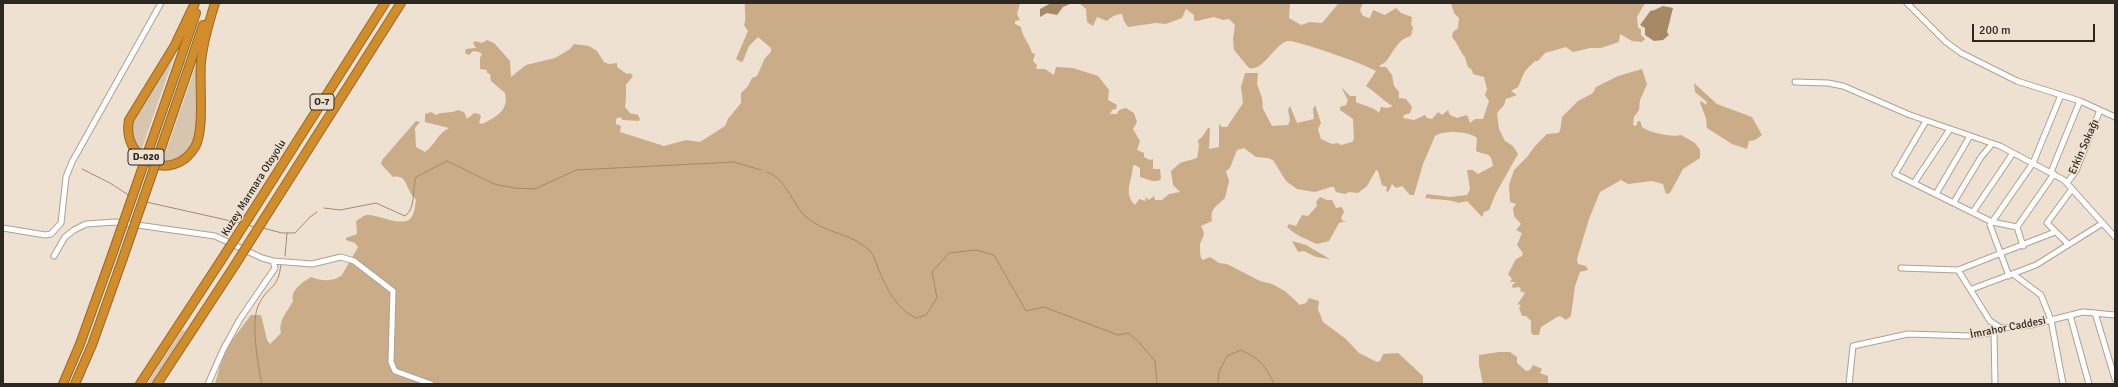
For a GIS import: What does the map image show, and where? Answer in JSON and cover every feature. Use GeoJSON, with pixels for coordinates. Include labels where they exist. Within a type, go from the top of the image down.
{"type":"FeatureCollection","features":[{"type":"Feature","properties":{"kind":"highway"},"geometry":{"type":"LineString","coordinates":[[195,3],[176,45],[129,120],[128,130],[132,146],[140,156],[153,163],[167,166],[178,163],[190,154],[198,140],[201,61],[204,41],[216,3]]}},
{"type":"Feature","properties":{"kind":"highway","name":"D-020"},"geometry":{"type":"LineString","coordinates":[[63,384],[80,344],[200,3]]}},
{"type":"Feature","properties":{"kind":"highway","name":"D-020"},"geometry":{"type":"LineString","coordinates":[[75,384],[92,345],[211,3]]}},
{"type":"Feature","properties":{"kind":"highway"},"geometry":{"type":"LineString","coordinates":[[365,35],[379,3]]}},
{"type":"Feature","properties":{"kind":"highway","name":"Kuzey Marmara Otoyolu"},"geometry":{"type":"LineString","coordinates":[[140,384],[249,217],[385,3]]}},
{"type":"Feature","properties":{"kind":"highway","name":"O-7"},"geometry":{"type":"LineString","coordinates":[[157,384],[235,265],[401,3]]}},
{"type":"Feature","properties":{"kind":"highway"},"geometry":{"type":"LineString","coordinates":[[382,33],[406,3]]}},
{"type":"Feature","properties":{"kind":"street"},"geometry":{"type":"LineString","coordinates":[[3,228],[45,235],[51,234],[56,230],[61,222],[66,177],[72,162],[161,3]]}},
{"type":"Feature","properties":{"kind":"street"},"geometry":{"type":"LineString","coordinates":[[1907,3],[1946,42],[1961,52],[2018,81],[2080,101],[2115,117]]}},
{"type":"Feature","properties":{"kind":"street"},"geometry":{"type":"LineString","coordinates":[[1795,82],[1828,83],[1843,86],[1910,115],[2013,153],[2052,173],[2067,184],[2115,237]]}},
{"type":"Feature","properties":{"kind":"street"},"geometry":{"type":"LineString","coordinates":[[2060,95],[2033,164],[1990,225],[2000,253],[2011,275],[2041,295],[2051,320],[2063,384]]}},
{"type":"Feature","properties":{"kind":"street"},"geometry":{"type":"LineString","coordinates":[[2022,246],[2017,227],[2052,173],[2080,101]]}},
{"type":"Feature","properties":{"kind":"street","name":"Erkin Sokağı"},"geometry":{"type":"LineString","coordinates":[[2067,184],[2076,171],[2100,110]]}},
{"type":"Feature","properties":{"kind":"street"},"geometry":{"type":"LineString","coordinates":[[1926,120],[1895,174],[1992,222],[2017,227]]}},
{"type":"Feature","properties":{"kind":"street"},"geometry":{"type":"LineString","coordinates":[[1914,183],[1950,129]]}},
{"type":"Feature","properties":{"kind":"street"},"geometry":{"type":"LineString","coordinates":[[1936,194],[1970,136]]}},
{"type":"Feature","properties":{"kind":"street"},"geometry":{"type":"LineString","coordinates":[[1954,202],[1981,157],[1992,144]]}},
{"type":"Feature","properties":{"kind":"street"},"geometry":{"type":"LineString","coordinates":[[1973,212],[2013,153]]}},
{"type":"Feature","properties":{"kind":"street"},"geometry":{"type":"LineString","coordinates":[[2068,244],[2047,223],[2072,189]]}},
{"type":"Feature","properties":{"kind":"street"},"geometry":{"type":"LineString","coordinates":[[54,256],[65,237],[74,230],[86,224],[116,222],[214,236],[262,258],[273,261],[312,264],[341,257],[354,261],[393,291],[391,362],[395,371],[431,384]]}},
{"type":"Feature","properties":{"kind":"street"},"geometry":{"type":"LineString","coordinates":[[1972,289],[2036,265],[2103,223]]}},
{"type":"Feature","properties":{"kind":"street"},"geometry":{"type":"LineString","coordinates":[[1900,268],[1958,270],[2055,232]]}},
{"type":"Feature","properties":{"kind":"street"},"geometry":{"type":"LineString","coordinates":[[208,384],[223,350],[240,319],[275,268],[273,261]]}},
{"type":"Feature","properties":{"kind":"street"},"geometry":{"type":"LineString","coordinates":[[1958,270],[1972,289],[1990,321],[2000,328]]}},
{"type":"Feature","properties":{"kind":"street","name":"İmrahor Caddesi"},"geometry":{"type":"LineString","coordinates":[[1849,384],[1853,346],[1908,334],[1970,336],[1994,332],[2000,328],[2031,325],[2083,312],[2115,315]]}},
{"type":"Feature","properties":{"kind":"street"},"geometry":{"type":"LineString","coordinates":[[2095,313],[2115,379]]}},
{"type":"Feature","properties":{"kind":"street"},"geometry":{"type":"LineString","coordinates":[[2070,315],[2089,384]]}},
{"type":"Feature","properties":{"kind":"street"},"geometry":{"type":"LineString","coordinates":[[1994,332],[1995,384]]}},
{"type":"Feature","properties":{"kind":"shaded area"},"geometry":{"type":"Polygon","coordinates":[[[745,3],[1020,3],[1017,14],[1020,20],[1015,21],[1015,24],[1021,27],[1032,53],[1035,54],[1033,61],[1037,65],[1036,69],[1045,69],[1054,75],[1056,67],[1073,68],[1098,76],[1109,90],[1108,100],[1117,105],[1116,109],[1112,110],[1110,114],[1117,114],[1119,110],[1126,108],[1134,113],[1137,122],[1133,129],[1140,141],[1137,150],[1144,153],[1144,157],[1150,160],[1153,159],[1153,169],[1160,169],[1161,179],[1154,181],[1140,177],[1140,168],[1135,165],[1133,166],[1129,196],[1135,205],[1139,199],[1146,201],[1145,197],[1149,200],[1154,196],[1155,200],[1162,200],[1169,194],[1180,192],[1173,185],[1171,171],[1180,163],[1197,158],[1199,146],[1198,140],[1208,128],[1210,128],[1209,149],[1219,147],[1219,124],[1222,127],[1227,127],[1243,103],[1241,87],[1245,73],[1258,73],[1257,84],[1262,98],[1263,109],[1272,126],[1288,125],[1290,120],[1288,110],[1290,106],[1297,123],[1314,119],[1313,109],[1315,105],[1321,123],[1318,129],[1321,139],[1332,144],[1338,143],[1341,145],[1352,142],[1354,139],[1353,119],[1340,110],[1340,107],[1346,105],[1348,100],[1341,87],[1350,96],[1356,96],[1356,102],[1372,108],[1379,113],[1381,107],[1387,108],[1393,106],[1366,86],[1376,71],[1346,58],[1293,41],[1287,41],[1282,44],[1259,66],[1249,68],[1234,50],[1233,39],[1235,25],[1229,19],[1223,20],[1214,17],[1197,21],[1194,20],[1194,15],[1186,9],[1182,18],[1166,24],[1156,23],[1128,27],[1122,14],[1114,16],[1107,21],[1097,17],[1093,26],[1087,22],[1086,9],[1079,3],[1290,3],[1289,18],[1301,25],[1310,22],[1322,23],[1339,3],[1363,3],[1360,10],[1363,16],[1370,18],[1373,10],[1385,15],[1396,8],[1401,13],[1412,17],[1411,25],[1413,27],[1411,36],[1405,38],[1396,46],[1387,60],[1380,65],[1380,67],[1386,67],[1392,75],[1394,86],[1399,92],[1399,98],[1406,99],[1412,107],[1410,113],[1404,115],[1403,118],[1414,120],[1425,115],[1427,118],[1432,119],[1438,112],[1442,115],[1448,110],[1450,115],[1457,118],[1467,115],[1470,123],[1475,119],[1483,119],[1489,101],[1485,95],[1487,89],[1484,77],[1473,74],[1472,70],[1468,67],[1465,57],[1452,37],[1453,32],[1458,28],[1459,18],[1454,13],[1451,3],[1645,3],[1637,17],[1638,27],[1641,30],[1641,35],[1645,39],[1642,42],[1632,41],[1620,34],[1619,42],[1601,48],[1590,48],[1573,52],[1566,47],[1545,53],[1538,61],[1535,61],[1525,71],[1518,87],[1511,91],[1517,95],[1506,99],[1504,105],[1497,113],[1499,129],[1505,141],[1513,146],[1518,154],[1496,193],[1489,210],[1484,212],[1482,217],[1467,201],[1458,203],[1425,198],[1427,194],[1450,197],[1467,195],[1470,189],[1467,170],[1473,170],[1478,174],[1493,166],[1490,156],[1476,151],[1477,138],[1468,134],[1450,132],[1435,136],[1423,164],[1414,195],[1410,195],[1402,186],[1396,188],[1392,184],[1388,192],[1386,191],[1387,187],[1382,185],[1378,171],[1376,170],[1367,186],[1358,193],[1349,192],[1345,194],[1336,192],[1334,187],[1315,192],[1297,189],[1286,181],[1273,160],[1256,157],[1244,148],[1237,150],[1230,168],[1226,171],[1229,181],[1225,198],[1213,210],[1212,221],[1201,226],[1204,234],[1200,245],[1201,258],[1203,260],[1210,257],[1219,263],[1227,264],[1260,281],[1272,284],[1285,291],[1300,305],[1306,303],[1309,298],[1319,301],[1318,309],[1323,322],[1346,339],[1359,353],[1377,362],[1380,361],[1383,354],[1398,353],[1423,376],[1423,384],[215,384],[220,366],[229,344],[251,315],[261,315],[267,340],[270,344],[281,333],[280,328],[282,320],[293,301],[293,293],[304,281],[311,277],[327,280],[335,279],[342,275],[358,247],[355,243],[346,240],[346,238],[357,234],[356,221],[367,215],[402,222],[411,218],[416,200],[403,179],[397,176],[393,177],[381,164],[382,160],[416,121],[420,122],[415,128],[416,147],[425,152],[445,130],[449,128],[425,122],[425,114],[431,112],[436,115],[458,110],[464,112],[467,119],[474,113],[479,114],[481,116],[479,123],[482,124],[500,113],[505,104],[505,93],[491,81],[490,74],[487,73],[487,70],[480,69],[480,58],[482,54],[473,51],[469,55],[465,53],[466,49],[476,48],[473,43],[475,41],[482,43],[487,40],[494,43],[510,61],[511,77],[526,65],[555,58],[570,49],[574,44],[589,46],[597,51],[604,62],[609,64],[617,63],[617,67],[633,76],[626,85],[625,107],[630,113],[638,115],[640,119],[639,121],[623,120],[620,117],[616,119],[616,124],[621,126],[620,132],[664,146],[686,140],[700,142],[725,126],[728,119],[741,103],[741,93],[748,86],[752,78],[757,76],[765,58],[771,52],[771,48],[758,37],[749,46],[743,61],[741,62],[736,59],[748,31],[744,25],[745,3]]]}},
{"type":"Feature","properties":{"kind":"shaded area"},"geometry":{"type":"Polygon","coordinates":[[[1051,3],[1072,3],[1063,7],[1057,15],[1047,13],[1040,17],[1040,9],[1051,3]]]}},
{"type":"Feature","properties":{"kind":"shaded area"},"geometry":{"type":"Polygon","coordinates":[[[1663,6],[1673,8],[1667,32],[1669,35],[1663,40],[1654,41],[1645,35],[1645,28],[1640,25],[1651,10],[1652,11],[1663,6]]]}},
{"type":"Feature","properties":{"kind":"shaded area"},"geometry":{"type":"Polygon","coordinates":[[[174,54],[140,154],[132,140],[133,118],[174,54]]]}},
{"type":"Feature","properties":{"kind":"shaded area"},"geometry":{"type":"Polygon","coordinates":[[[197,62],[199,63],[198,132],[196,139],[186,154],[175,160],[162,163],[197,62]]]}},
{"type":"Feature","properties":{"kind":"shaded area"},"geometry":{"type":"Polygon","coordinates":[[[1642,69],[1647,84],[1640,100],[1639,110],[1634,117],[1633,125],[1636,126],[1638,121],[1640,121],[1642,127],[1649,131],[1666,135],[1681,135],[1695,143],[1700,150],[1700,158],[1683,169],[1670,193],[1666,194],[1663,184],[1652,181],[1628,184],[1621,180],[1600,192],[1589,219],[1577,259],[1578,264],[1586,266],[1588,270],[1580,272],[1575,286],[1571,316],[1566,320],[1560,316],[1557,317],[1541,327],[1539,335],[1533,335],[1531,332],[1531,321],[1526,316],[1522,316],[1519,308],[1521,306],[1519,304],[1517,305],[1525,293],[1520,291],[1521,289],[1519,287],[1513,288],[1512,285],[1516,282],[1510,282],[1512,279],[1508,274],[1516,259],[1522,256],[1523,253],[1517,245],[1522,233],[1516,230],[1521,224],[1514,216],[1513,208],[1516,204],[1510,202],[1509,185],[1514,170],[1547,134],[1558,133],[1560,131],[1562,117],[1578,101],[1593,93],[1596,87],[1618,76],[1642,69]]]}},
{"type":"Feature","properties":{"kind":"shaded area"},"geometry":{"type":"Polygon","coordinates":[[[1694,83],[1717,104],[1752,117],[1762,135],[1755,140],[1749,141],[1747,149],[1732,144],[1707,128],[1706,118],[1700,103],[1701,101],[1706,105],[1707,102],[1695,92],[1694,83]]]}},
{"type":"Feature","properties":{"kind":"shaded area"},"geometry":{"type":"Polygon","coordinates":[[[1320,197],[1327,200],[1332,200],[1336,208],[1342,207],[1344,212],[1341,218],[1343,221],[1347,221],[1339,223],[1329,241],[1317,244],[1297,235],[1287,227],[1289,224],[1296,226],[1302,215],[1308,216],[1317,206],[1316,202],[1320,197]]]}},
{"type":"Feature","properties":{"kind":"shaded area"},"geometry":{"type":"Polygon","coordinates":[[[1292,241],[1306,245],[1330,259],[1316,257],[1304,251],[1298,252],[1292,241]]]}},
{"type":"Feature","properties":{"kind":"shaded area"},"geometry":{"type":"Polygon","coordinates":[[[182,330],[185,332],[151,384],[147,384],[182,330]]]}},
{"type":"Feature","properties":{"kind":"shaded area"},"geometry":{"type":"Polygon","coordinates":[[[1510,352],[1517,357],[1517,363],[1526,371],[1530,370],[1533,365],[1542,369],[1540,373],[1548,376],[1548,384],[1483,384],[1479,365],[1479,355],[1510,352]]]}},
{"type":"Feature","properties":{"kind":"waterway"},"geometry":{"type":"LineString","coordinates":[[324,208],[340,210],[376,203],[405,216],[411,208],[416,177],[447,161],[494,184],[514,188],[535,189],[576,170],[734,162],[761,170]]}},
{"type":"Feature","properties":{"kind":"waterway"},"geometry":{"type":"LineString","coordinates":[[82,169],[110,183],[130,196]]}},
{"type":"Feature","properties":{"kind":"waterway"},"geometry":{"type":"LineString","coordinates":[[767,172],[774,175],[784,185],[801,212],[806,217],[822,227],[856,241],[871,252],[892,297],[902,308],[916,318],[926,315],[937,298],[932,272],[949,253],[976,250],[994,255],[1026,311],[1044,307],[1118,335],[1128,333],[1138,341],[1155,361],[1157,384]]}},
{"type":"Feature","properties":{"kind":"waterway"},"geometry":{"type":"LineString","coordinates":[[146,202],[240,223]]}},
{"type":"Feature","properties":{"kind":"waterway"},"geometry":{"type":"LineString","coordinates":[[263,228],[282,233],[295,233],[310,217],[317,212]]}},
{"type":"Feature","properties":{"kind":"waterway"},"geometry":{"type":"LineString","coordinates":[[247,225],[256,227]]}},
{"type":"Feature","properties":{"kind":"waterway"},"geometry":{"type":"LineString","coordinates":[[285,256],[287,233]]}},
{"type":"Feature","properties":{"kind":"waterway"},"geometry":{"type":"LineString","coordinates":[[262,384],[255,332],[256,311],[266,293],[278,279],[281,264]]}},
{"type":"Feature","properties":{"kind":"waterway"},"geometry":{"type":"LineString","coordinates":[[1218,384],[1219,372],[1227,356],[1241,350],[1253,356],[1265,367],[1274,384]]}}]}
